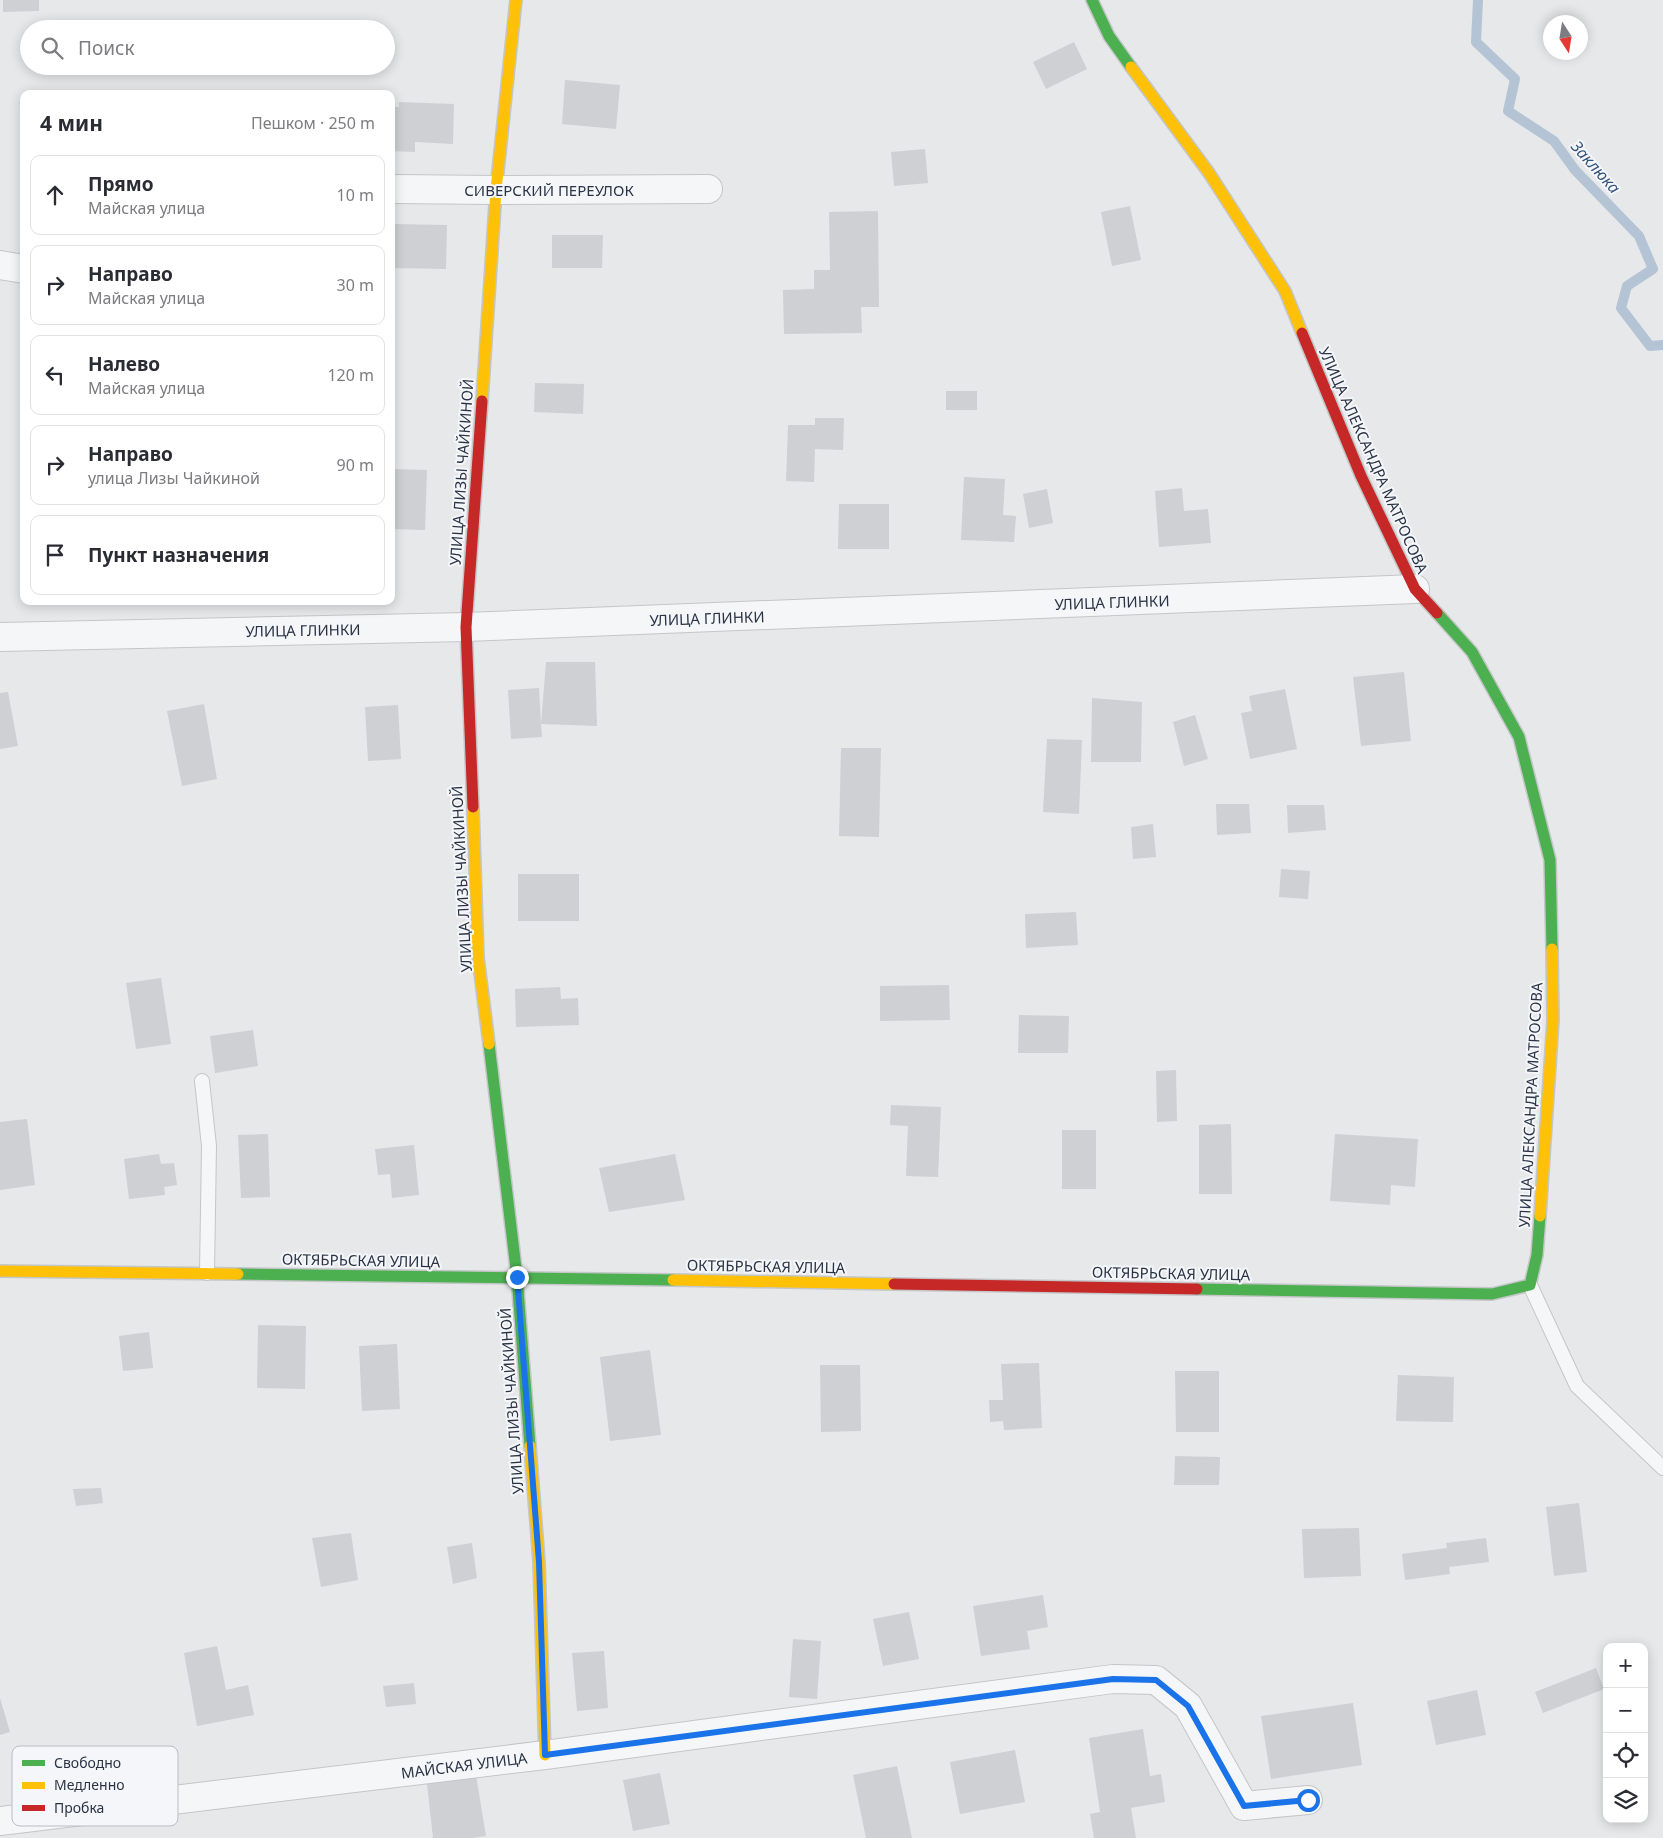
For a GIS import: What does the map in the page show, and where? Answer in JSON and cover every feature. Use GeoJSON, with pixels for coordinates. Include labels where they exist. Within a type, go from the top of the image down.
{"type":"FeatureCollection","features":[{"type":"Feature","properties":{"kind":"street","name":"УЛИЦА ЛИЗЫ ЧАЙКИНОЙ"},"geometry":{"type":"LineString","coordinates":[[516,0],[496,190],[466,627],[478,958],[517,1277],[539,1562],[545,1755]]}},
{"type":"Feature","properties":{"kind":"street","name":"УЛИЦА АЛЕКСАНДРА МАТРОСОВА"},"geometry":{"type":"LineString","coordinates":[[1092,0],[1109,36],[1209,173],[1285,291],[1361,476],[1414,590],[1472,652],[1519,737],[1550,860],[1553,1020],[1538,1255],[1530,1285]]}},
{"type":"Feature","properties":{"kind":"street","name":"СИВЕРСКИЙ ПЕРЕУЛОК"},"geometry":{"type":"LineString","coordinates":[[395,189],[708,189]]}},
{"type":"Feature","properties":{"kind":"street"},"geometry":{"type":"LineString","coordinates":[[0,264],[20,268]]}},
{"type":"Feature","properties":{"kind":"street","name":"УЛИЦА ГЛИНКИ"},"geometry":{"type":"LineString","coordinates":[[0,637],[466,627],[1414,590]]}},
{"type":"Feature","properties":{"kind":"street","name":"ОКТЯБРЬСКАЯ УЛИЦА"},"geometry":{"type":"LineString","coordinates":[[0,1271],[517,1277],[1492,1294],[1530,1285]]}},
{"type":"Feature","properties":{"kind":"street","name":"МАЙСКАЯ УЛИЦА"},"geometry":{"type":"LineString","coordinates":[[178,1799],[545,1755],[1113,1679],[1156,1680],[1188,1706],[1244,1806],[1308,1800]]}},
{"type":"Feature","properties":{"kind":"lane"},"geometry":{"type":"LineString","coordinates":[[202,1081],[209,1146],[207,1273]]}},
{"type":"Feature","properties":{"kind":"lane"},"geometry":{"type":"LineString","coordinates":[[1530,1285],[1577,1386],[1663,1468]]}},
{"type":"Feature","properties":{"kind":"building"},"geometry":{"type":"Polygon","coordinates":[[[3,0],[39,0],[39,11],[3,12],[3,0]]]}},
{"type":"Feature","properties":{"kind":"building"},"geometry":{"type":"Polygon","coordinates":[[[1074,42],[1087,69],[1046,89],[1033,62],[1074,42]]]}},
{"type":"Feature","properties":{"kind":"building"},"geometry":{"type":"Polygon","coordinates":[[[565,80],[620,85],[616,129],[562,124],[565,80]]]}},
{"type":"Feature","properties":{"kind":"building"},"geometry":{"type":"Polygon","coordinates":[[[399,102],[454,104],[453,144],[415,142],[415,152],[395,151],[395,107],[399,107],[399,102]]]}},
{"type":"Feature","properties":{"kind":"building"},"geometry":{"type":"Polygon","coordinates":[[[925,149],[928,183],[894,186],[891,152],[925,149]]]}},
{"type":"Feature","properties":{"kind":"building"},"geometry":{"type":"Polygon","coordinates":[[[1130,206],[1141,260],[1112,266],[1101,212],[1130,206]]]}},
{"type":"Feature","properties":{"kind":"building"},"geometry":{"type":"Polygon","coordinates":[[[878,211],[879,307],[861,307],[862,333],[784,334],[783,290],[814,289],[814,270],[830,270],[829,212],[878,211]]]}},
{"type":"Feature","properties":{"kind":"building"},"geometry":{"type":"Polygon","coordinates":[[[395,224],[447,225],[446,269],[395,268],[395,224]]]}},
{"type":"Feature","properties":{"kind":"building"},"geometry":{"type":"Polygon","coordinates":[[[552,235],[603,235],[602,268],[552,268],[552,235]]]}},
{"type":"Feature","properties":{"kind":"building"},"geometry":{"type":"Polygon","coordinates":[[[535,383],[584,384],[583,414],[534,412],[535,383]]]}},
{"type":"Feature","properties":{"kind":"building"},"geometry":{"type":"Polygon","coordinates":[[[946,391],[977,391],[977,410],[946,410],[946,391]]]}},
{"type":"Feature","properties":{"kind":"building"},"geometry":{"type":"Polygon","coordinates":[[[815,418],[844,418],[843,450],[815,449],[814,482],[786,481],[788,425],[815,425],[815,418]]]}},
{"type":"Feature","properties":{"kind":"building"},"geometry":{"type":"Polygon","coordinates":[[[395,469],[427,470],[425,530],[395,529],[395,469]]]}},
{"type":"Feature","properties":{"kind":"building"},"geometry":{"type":"Polygon","coordinates":[[[964,477],[1005,479],[1003,515],[1016,516],[1014,542],[961,540],[964,477]]]}},
{"type":"Feature","properties":{"kind":"building"},"geometry":{"type":"Polygon","coordinates":[[[1182,488],[1184,511],[1208,509],[1211,543],[1159,547],[1155,491],[1182,488]]]}},
{"type":"Feature","properties":{"kind":"building"},"geometry":{"type":"Polygon","coordinates":[[[1047,489],[1053,523],[1029,528],[1023,494],[1047,489]]]}},
{"type":"Feature","properties":{"kind":"building"},"geometry":{"type":"Polygon","coordinates":[[[839,504],[889,504],[889,549],[838,549],[839,504]]]}},
{"type":"Feature","properties":{"kind":"building"},"geometry":{"type":"Polygon","coordinates":[[[546,662],[595,662],[597,726],[541,724],[546,662]]]}},
{"type":"Feature","properties":{"kind":"building"},"geometry":{"type":"Polygon","coordinates":[[[1404,672],[1411,741],[1361,746],[1353,677],[1404,672]]]}},
{"type":"Feature","properties":{"kind":"building"},"geometry":{"type":"Polygon","coordinates":[[[539,688],[542,737],[511,739],[508,690],[539,688]]]}},
{"type":"Feature","properties":{"kind":"building"},"geometry":{"type":"Polygon","coordinates":[[[1285,689],[1297,749],[1250,759],[1241,713],[1252,711],[1249,696],[1285,689]]]}},
{"type":"Feature","properties":{"kind":"building"},"geometry":{"type":"Polygon","coordinates":[[[8,692],[18,746],[0,749],[0,693],[8,692]]]}},
{"type":"Feature","properties":{"kind":"building"},"geometry":{"type":"Polygon","coordinates":[[[1092,698],[1142,702],[1141,762],[1091,762],[1092,698]]]}},
{"type":"Feature","properties":{"kind":"building"},"geometry":{"type":"Polygon","coordinates":[[[204,704],[217,779],[182,786],[167,711],[204,704]]]}},
{"type":"Feature","properties":{"kind":"building"},"geometry":{"type":"Polygon","coordinates":[[[398,705],[401,759],[368,761],[365,707],[398,705]]]}},
{"type":"Feature","properties":{"kind":"building"},"geometry":{"type":"Polygon","coordinates":[[[1195,715],[1208,759],[1184,766],[1173,722],[1195,715]]]}},
{"type":"Feature","properties":{"kind":"building"},"geometry":{"type":"Polygon","coordinates":[[[1047,739],[1082,740],[1079,814],[1043,812],[1047,739]]]}},
{"type":"Feature","properties":{"kind":"building"},"geometry":{"type":"Polygon","coordinates":[[[841,748],[881,748],[879,837],[839,836],[841,748]]]}},
{"type":"Feature","properties":{"kind":"building"},"geometry":{"type":"Polygon","coordinates":[[[1216,804],[1249,804],[1251,833],[1217,835],[1216,804]]]}},
{"type":"Feature","properties":{"kind":"building"},"geometry":{"type":"Polygon","coordinates":[[[1287,805],[1324,805],[1326,830],[1288,833],[1287,805]]]}},
{"type":"Feature","properties":{"kind":"building"},"geometry":{"type":"Polygon","coordinates":[[[1153,824],[1156,857],[1133,859],[1131,827],[1153,824]]]}},
{"type":"Feature","properties":{"kind":"building"},"geometry":{"type":"Polygon","coordinates":[[[1281,869],[1310,871],[1308,899],[1279,897],[1281,869]]]}},
{"type":"Feature","properties":{"kind":"building"},"geometry":{"type":"Polygon","coordinates":[[[518,874],[579,874],[579,921],[518,921],[518,874]]]}},
{"type":"Feature","properties":{"kind":"building"},"geometry":{"type":"Polygon","coordinates":[[[1076,912],[1078,945],[1026,948],[1025,914],[1076,912]]]}},
{"type":"Feature","properties":{"kind":"building"},"geometry":{"type":"Polygon","coordinates":[[[161,978],[171,1044],[136,1049],[126,983],[161,978]]]}},
{"type":"Feature","properties":{"kind":"building"},"geometry":{"type":"Polygon","coordinates":[[[949,985],[950,1020],[880,1021],[880,986],[949,985]]]}},
{"type":"Feature","properties":{"kind":"building"},"geometry":{"type":"Polygon","coordinates":[[[560,987],[561,999],[578,998],[579,1025],[516,1027],[515,989],[560,987]]]}},
{"type":"Feature","properties":{"kind":"building"},"geometry":{"type":"Polygon","coordinates":[[[1019,1015],[1069,1016],[1068,1053],[1018,1053],[1019,1015]]]}},
{"type":"Feature","properties":{"kind":"building"},"geometry":{"type":"Polygon","coordinates":[[[253,1030],[258,1066],[215,1073],[210,1036],[253,1030]]]}},
{"type":"Feature","properties":{"kind":"building"},"geometry":{"type":"Polygon","coordinates":[[[1176,1070],[1177,1121],[1157,1122],[1156,1071],[1176,1070]]]}},
{"type":"Feature","properties":{"kind":"building"},"geometry":{"type":"Polygon","coordinates":[[[891,1105],[941,1107],[938,1177],[906,1176],[908,1126],[890,1125],[891,1105]]]}},
{"type":"Feature","properties":{"kind":"building"},"geometry":{"type":"Polygon","coordinates":[[[27,1119],[35,1185],[0,1190],[0,1122],[27,1119]]]}},
{"type":"Feature","properties":{"kind":"building"},"geometry":{"type":"Polygon","coordinates":[[[1231,1124],[1232,1194],[1199,1194],[1199,1125],[1231,1124]]]}},
{"type":"Feature","properties":{"kind":"building"},"geometry":{"type":"Polygon","coordinates":[[[1062,1130],[1096,1130],[1096,1189],[1062,1189],[1062,1130]]]}},
{"type":"Feature","properties":{"kind":"building"},"geometry":{"type":"Polygon","coordinates":[[[268,1134],[270,1197],[241,1198],[238,1135],[268,1134]]]}},
{"type":"Feature","properties":{"kind":"building"},"geometry":{"type":"Polygon","coordinates":[[[1335,1134],[1418,1139],[1415,1187],[1391,1185],[1390,1205],[1330,1201],[1335,1134]]]}},
{"type":"Feature","properties":{"kind":"building"},"geometry":{"type":"Polygon","coordinates":[[[414,1145],[419,1195],[392,1198],[390,1174],[378,1175],[375,1149],[414,1145]]]}},
{"type":"Feature","properties":{"kind":"building"},"geometry":{"type":"Polygon","coordinates":[[[159,1154],[161,1164],[174,1163],[177,1185],[164,1187],[165,1195],[129,1199],[124,1159],[159,1154]]]}},
{"type":"Feature","properties":{"kind":"building"},"geometry":{"type":"Polygon","coordinates":[[[675,1154],[685,1200],[609,1212],[599,1168],[675,1154]]]}},
{"type":"Feature","properties":{"kind":"building"},"geometry":{"type":"Polygon","coordinates":[[[258,1325],[306,1326],[305,1389],[257,1388],[258,1325]]]}},
{"type":"Feature","properties":{"kind":"building"},"geometry":{"type":"Polygon","coordinates":[[[149,1332],[153,1368],[123,1371],[119,1336],[149,1332]]]}},
{"type":"Feature","properties":{"kind":"building"},"geometry":{"type":"Polygon","coordinates":[[[397,1344],[400,1409],[362,1411],[359,1346],[397,1344]]]}},
{"type":"Feature","properties":{"kind":"building"},"geometry":{"type":"Polygon","coordinates":[[[650,1350],[661,1435],[610,1441],[600,1357],[650,1350]]]}},
{"type":"Feature","properties":{"kind":"building"},"geometry":{"type":"Polygon","coordinates":[[[1039,1363],[1042,1428],[1004,1430],[1003,1421],[990,1422],[989,1400],[1003,1400],[1001,1364],[1039,1363]]]}},
{"type":"Feature","properties":{"kind":"building"},"geometry":{"type":"Polygon","coordinates":[[[820,1365],[860,1365],[861,1431],[821,1432],[820,1365]]]}},
{"type":"Feature","properties":{"kind":"building"},"geometry":{"type":"Polygon","coordinates":[[[1175,1371],[1219,1371],[1219,1432],[1176,1432],[1175,1371]]]}},
{"type":"Feature","properties":{"kind":"building"},"geometry":{"type":"Polygon","coordinates":[[[1398,1375],[1454,1377],[1453,1422],[1396,1421],[1398,1375]]]}},
{"type":"Feature","properties":{"kind":"building"},"geometry":{"type":"Polygon","coordinates":[[[1175,1456],[1220,1457],[1219,1485],[1174,1485],[1175,1456]]]}},
{"type":"Feature","properties":{"kind":"building"},"geometry":{"type":"Polygon","coordinates":[[[101,1488],[103,1503],[76,1506],[73,1489],[101,1488]]]}},
{"type":"Feature","properties":{"kind":"building"},"geometry":{"type":"Polygon","coordinates":[[[1579,1503],[1587,1572],[1554,1576],[1546,1507],[1579,1503]]]}},
{"type":"Feature","properties":{"kind":"building"},"geometry":{"type":"Polygon","coordinates":[[[1359,1528],[1361,1576],[1304,1578],[1302,1529],[1359,1528]]]}},
{"type":"Feature","properties":{"kind":"building"},"geometry":{"type":"Polygon","coordinates":[[[351,1533],[358,1580],[321,1587],[312,1538],[351,1533]]]}},
{"type":"Feature","properties":{"kind":"building"},"geometry":{"type":"Polygon","coordinates":[[[1486,1538],[1489,1562],[1449,1567],[1450,1574],[1405,1580],[1402,1554],[1447,1548],[1446,1543],[1486,1538]]]}},
{"type":"Feature","properties":{"kind":"building"},"geometry":{"type":"Polygon","coordinates":[[[472,1543],[477,1578],[453,1584],[447,1547],[472,1543]]]}},
{"type":"Feature","properties":{"kind":"building"},"geometry":{"type":"Polygon","coordinates":[[[1043,1595],[1048,1627],[1027,1631],[1030,1649],[981,1656],[973,1606],[1043,1595]]]}},
{"type":"Feature","properties":{"kind":"building"},"geometry":{"type":"Polygon","coordinates":[[[909,1612],[919,1659],[883,1666],[873,1619],[909,1612]]]}},
{"type":"Feature","properties":{"kind":"building"},"geometry":{"type":"Polygon","coordinates":[[[793,1639],[821,1641],[817,1699],[789,1697],[793,1639]]]}},
{"type":"Feature","properties":{"kind":"building"},"geometry":{"type":"Polygon","coordinates":[[[217,1646],[226,1690],[248,1685],[254,1715],[197,1726],[184,1653],[217,1646]]]}},
{"type":"Feature","properties":{"kind":"building"},"geometry":{"type":"Polygon","coordinates":[[[604,1651],[608,1708],[577,1711],[572,1653],[604,1651]]]}},
{"type":"Feature","properties":{"kind":"building"},"geometry":{"type":"Polygon","coordinates":[[[1596,1668],[1603,1686],[1603,1689],[1543,1713],[1535,1692],[1596,1668]]]}},
{"type":"Feature","properties":{"kind":"building"},"geometry":{"type":"Polygon","coordinates":[[[414,1683],[416,1704],[386,1707],[383,1686],[414,1683]]]}},
{"type":"Feature","properties":{"kind":"building"},"geometry":{"type":"Polygon","coordinates":[[[1477,1690],[1486,1735],[1436,1745],[1427,1701],[1477,1690]]]}},
{"type":"Feature","properties":{"kind":"building"},"geometry":{"type":"Polygon","coordinates":[[[0,1698],[10,1732],[0,1735],[0,1698]]]}},
{"type":"Feature","properties":{"kind":"building"},"geometry":{"type":"Polygon","coordinates":[[[1353,1703],[1362,1765],[1271,1779],[1261,1716],[1353,1703]]]}},
{"type":"Feature","properties":{"kind":"building"},"geometry":{"type":"Polygon","coordinates":[[[1143,1729],[1150,1776],[1161,1774],[1165,1802],[1131,1808],[1136,1838],[1094,1838],[1090,1814],[1100,1812],[1089,1738],[1143,1729]]]}},
{"type":"Feature","properties":{"kind":"building"},"geometry":{"type":"Polygon","coordinates":[[[1015,1750],[1025,1802],[960,1814],[950,1762],[1015,1750]]]}},
{"type":"Feature","properties":{"kind":"building"},"geometry":{"type":"Polygon","coordinates":[[[897,1766],[912,1838],[866,1838],[853,1775],[897,1766]]]}},
{"type":"Feature","properties":{"kind":"building"},"geometry":{"type":"Polygon","coordinates":[[[660,1773],[670,1824],[633,1831],[623,1780],[660,1773]]]}},
{"type":"Feature","properties":{"kind":"building"},"geometry":{"type":"Polygon","coordinates":[[[476,1775],[486,1836],[433,1838],[427,1784],[476,1775]]]}},
{"type":"Feature","properties":{"kind":"waterway","name":"Заклюка"},"geometry":{"type":"LineString","coordinates":[[1478,0],[1476,42],[1515,79],[1508,111],[1554,141],[1575,170],[1639,236],[1653,269],[1627,286],[1621,308],[1650,346],[1663,345]]}},
{"type":"Feature","properties":{"kind":"traffic: fast"},"geometry":{"type":"LineString","coordinates":[[1092,0],[1109,36],[1131,67]]}},
{"type":"Feature","properties":{"kind":"traffic: fast"},"geometry":{"type":"LineString","coordinates":[[1437,613],[1472,652],[1519,737],[1550,860],[1552,949]]}},
{"type":"Feature","properties":{"kind":"traffic: fast"},"geometry":{"type":"LineString","coordinates":[[489,1044],[517,1277],[530,1446]]}},
{"type":"Feature","properties":{"kind":"traffic: fast"},"geometry":{"type":"LineString","coordinates":[[1197,1289],[1492,1294],[1530,1285],[1537,1255],[1540,1216]]}},
{"type":"Feature","properties":{"kind":"traffic: fast"},"geometry":{"type":"LineString","coordinates":[[238,1274],[673,1280]]}},
{"type":"Feature","properties":{"kind":"traffic: slow"},"geometry":{"type":"LineString","coordinates":[[482,401],[496,190],[516,0]]}},
{"type":"Feature","properties":{"kind":"traffic: slow"},"geometry":{"type":"LineString","coordinates":[[1131,67],[1209,173],[1285,291],[1302,333]]}},
{"type":"Feature","properties":{"kind":"traffic: slow"},"geometry":{"type":"LineString","coordinates":[[473,807],[478,957],[489,1044]]}},
{"type":"Feature","properties":{"kind":"traffic: slow"},"geometry":{"type":"LineString","coordinates":[[1540,1216],[1553,1020],[1552,949]]}},
{"type":"Feature","properties":{"kind":"traffic: slow"},"geometry":{"type":"LineString","coordinates":[[0,1271],[238,1274]]}},
{"type":"Feature","properties":{"kind":"traffic: slow"},"geometry":{"type":"LineString","coordinates":[[673,1280],[894,1284]]}},
{"type":"Feature","properties":{"kind":"traffic: slow"},"geometry":{"type":"LineString","coordinates":[[530,1446],[539,1562],[545,1755]]}},
{"type":"Feature","properties":{"kind":"traffic: jam"},"geometry":{"type":"LineString","coordinates":[[1302,333],[1361,476],[1415,589],[1437,613]]}},
{"type":"Feature","properties":{"kind":"traffic: jam"},"geometry":{"type":"LineString","coordinates":[[473,807],[466,627],[482,401]]}},
{"type":"Feature","properties":{"kind":"traffic: jam"},"geometry":{"type":"LineString","coordinates":[[894,1284],[1197,1289]]}},
{"type":"Feature","properties":{"kind":"route"},"geometry":{"type":"LineString","coordinates":[[517,1277],[539,1562],[545,1755],[1113,1679],[1156,1680],[1188,1706],[1244,1806],[1308,1800]]}}]}
